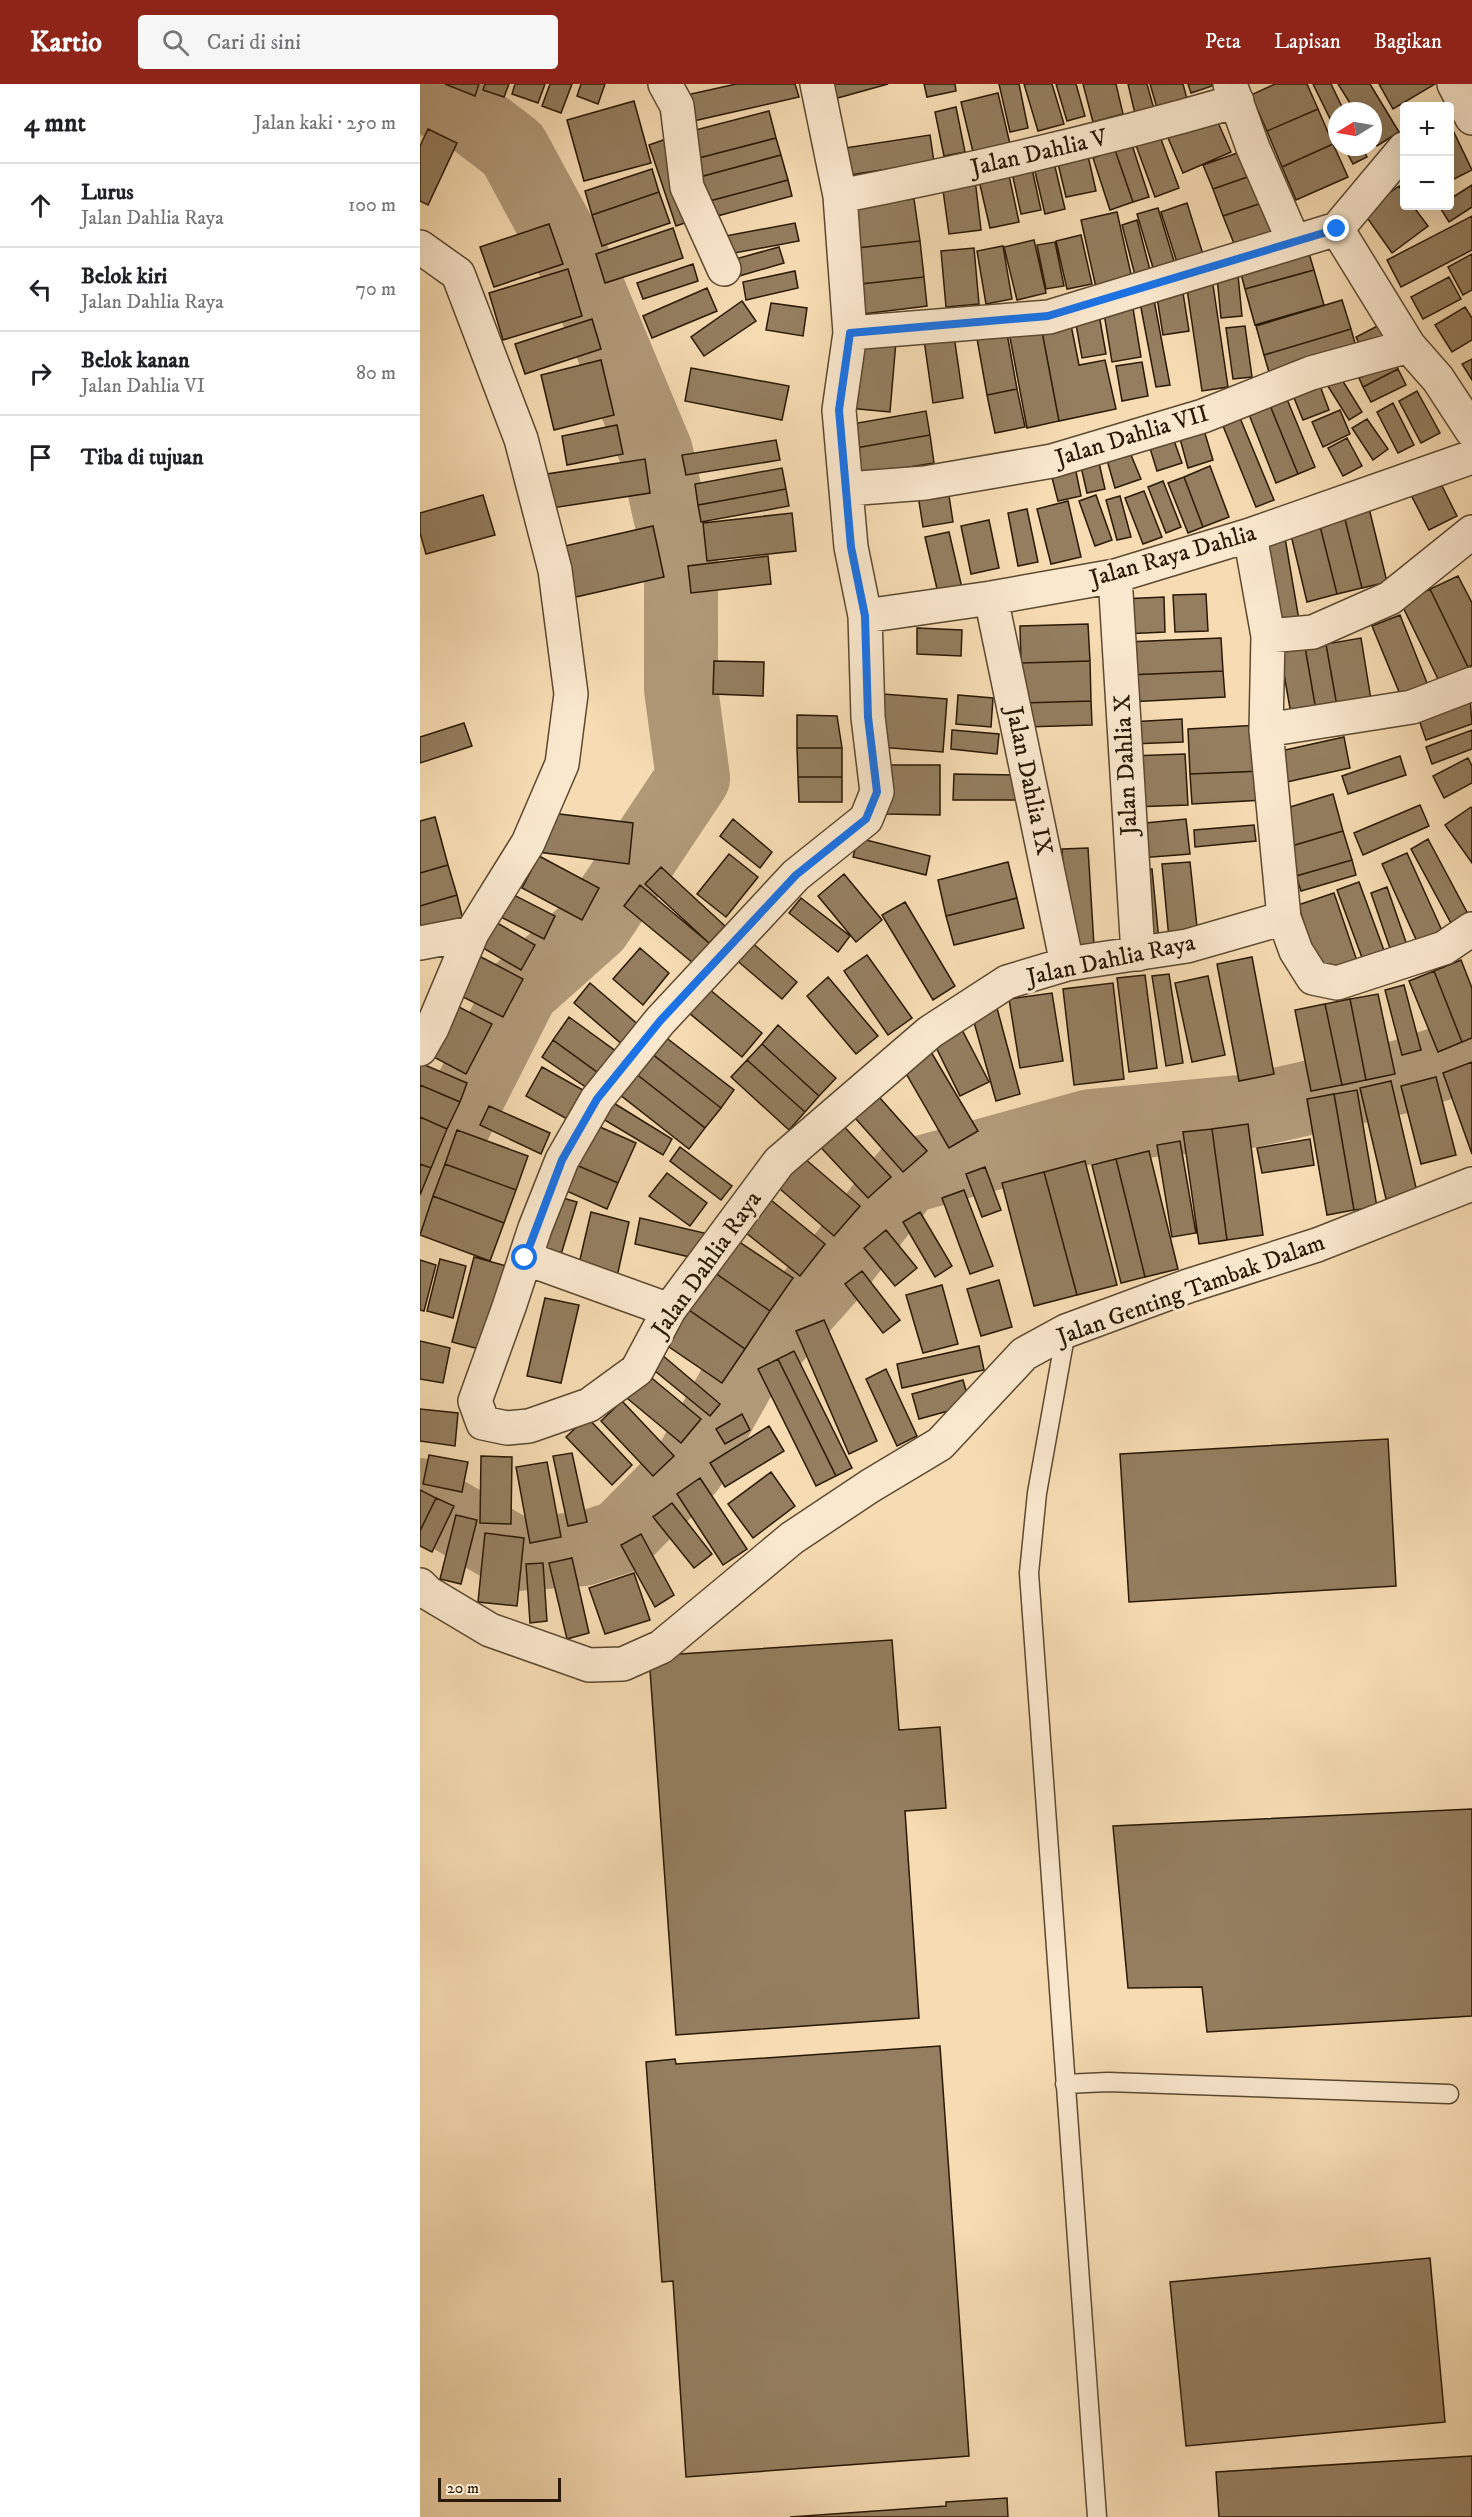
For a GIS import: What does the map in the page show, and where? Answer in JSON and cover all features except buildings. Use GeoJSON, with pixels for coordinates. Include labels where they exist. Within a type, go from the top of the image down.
{"type":"FeatureCollection","features":[{"type":"Feature","properties":{"kind":"street"},"geometry":{"type":"LineString","coordinates":[[664,84],[677,106],[687,187],[724,269]]}},
{"type":"Feature","properties":{"kind":"street","name":"Jalan Dahlia Raya"},"geometry":{"type":"LineString","coordinates":[[817,84],[840,196],[850,333],[839,410],[851,547],[865,616],[868,717],[877,792],[866,819],[796,875],[660,1021],[597,1099],[562,1160],[474,1401],[483,1423],[507,1428],[529,1426],[589,1405],[638,1370],[669,1310],[779,1162],[930,1032],[1007,982],[1067,964],[1187,946],[1284,918]]}},
{"type":"Feature","properties":{"kind":"street"},"geometry":{"type":"LineString","coordinates":[[1456,91],[1472,118]]}},
{"type":"Feature","properties":{"kind":"street"},"geometry":{"type":"LineString","coordinates":[[1233,92],[1253,148],[1294,242]]}},
{"type":"Feature","properties":{"kind":"street","name":"Jalan Dahlia V"},"geometry":{"type":"LineString","coordinates":[[840,196],[929,179],[1131,132],[1233,92]]}},
{"type":"Feature","properties":{"kind":"street"},"geometry":{"type":"LineString","coordinates":[[850,333],[1048,316],[1337,229],[1400,154]]}},
{"type":"Feature","properties":{"kind":"street"},"geometry":{"type":"LineString","coordinates":[[1337,229],[1409,346],[1438,379],[1472,431]]}},
{"type":"Feature","properties":{"kind":"street"},"geometry":{"type":"LineString","coordinates":[[420,247],[458,274],[521,439],[555,570],[571,694],[562,764],[528,843],[472,933],[432,1028],[420,1049]]}},
{"type":"Feature","properties":{"kind":"street","name":"Jalan Dahlia VII"},"geometry":{"type":"LineString","coordinates":[[847,489],[925,483],[1052,461],[1203,416],[1311,373],[1409,346]]}},
{"type":"Feature","properties":{"kind":"street","name":"Jalan Raya Dahlia"},"geometry":{"type":"LineString","coordinates":[[865,616],[991,598],[1115,576],[1250,535],[1472,457]]}},
{"type":"Feature","properties":{"kind":"street"},"geometry":{"type":"LineString","coordinates":[[1269,636],[1314,632],[1390,598],[1472,532]]}},
{"type":"Feature","properties":{"kind":"street"},"geometry":{"type":"LineString","coordinates":[[1250,535],[1269,636],[1266,730],[1284,918],[1296,951],[1313,978],[1337,983],[1444,948],[1472,929]]}},
{"type":"Feature","properties":{"kind":"street","name":"Jalan Dahlia X"},"geometry":{"type":"LineString","coordinates":[[1115,576],[1138,954]]}},
{"type":"Feature","properties":{"kind":"street","name":"Jalan Dahlia IX"},"geometry":{"type":"LineString","coordinates":[[991,598],[1067,964]]}},
{"type":"Feature","properties":{"kind":"street"},"geometry":{"type":"LineString","coordinates":[[1266,730],[1412,707],[1472,684]]}},
{"type":"Feature","properties":{"kind":"street"},"geometry":{"type":"LineString","coordinates":[[420,943],[472,933]]}},
{"type":"Feature","properties":{"kind":"street","name":"Jalan Genting Tambak Dalam"},"geometry":{"type":"LineString","coordinates":[[420,1585],[428,1593],[490,1630],[589,1665],[623,1664],[661,1647],[792,1538],[870,1486],[940,1444],[1024,1354],[1066,1331],[1188,1286],[1317,1245],[1472,1184]]}},
{"type":"Feature","properties":{"kind":"street"},"geometry":{"type":"LineString","coordinates":[[525,1258],[669,1310]]}},
{"type":"Feature","properties":{"kind":"lane"},"geometry":{"type":"LineString","coordinates":[[1066,1331],[1037,1493],[1029,1573],[1097,2517]]}},
{"type":"Feature","properties":{"kind":"lane"},"geometry":{"type":"LineString","coordinates":[[1065,2084],[1120,2083],[1449,2094]]}},
{"type":"Feature","properties":{"kind":"waterway"},"geometry":{"type":"LineString","coordinates":[[420,96],[462,110],[513,149],[586,284],[656,452],[681,564],[681,689],[693,778],[595,925],[522,990],[436,1160],[420,1199]]}},
{"type":"Feature","properties":{"kind":"waterway"},"geometry":{"type":"LineString","coordinates":[[420,1495],[432,1505],[516,1554],[583,1549],[620,1537],[689,1467],[740,1376],[831,1274],[906,1177],[1091,1126],[1250,1111],[1404,1076],[1472,1053]]}},
{"type":"Feature","properties":{"kind":"route"},"geometry":{"type":"LineString","coordinates":[[525,1258],[562,1160],[597,1099],[660,1021],[796,875],[866,819],[877,792],[868,717],[865,616],[851,547],[839,410],[850,333],[1048,316],[1337,229]]}}]}
